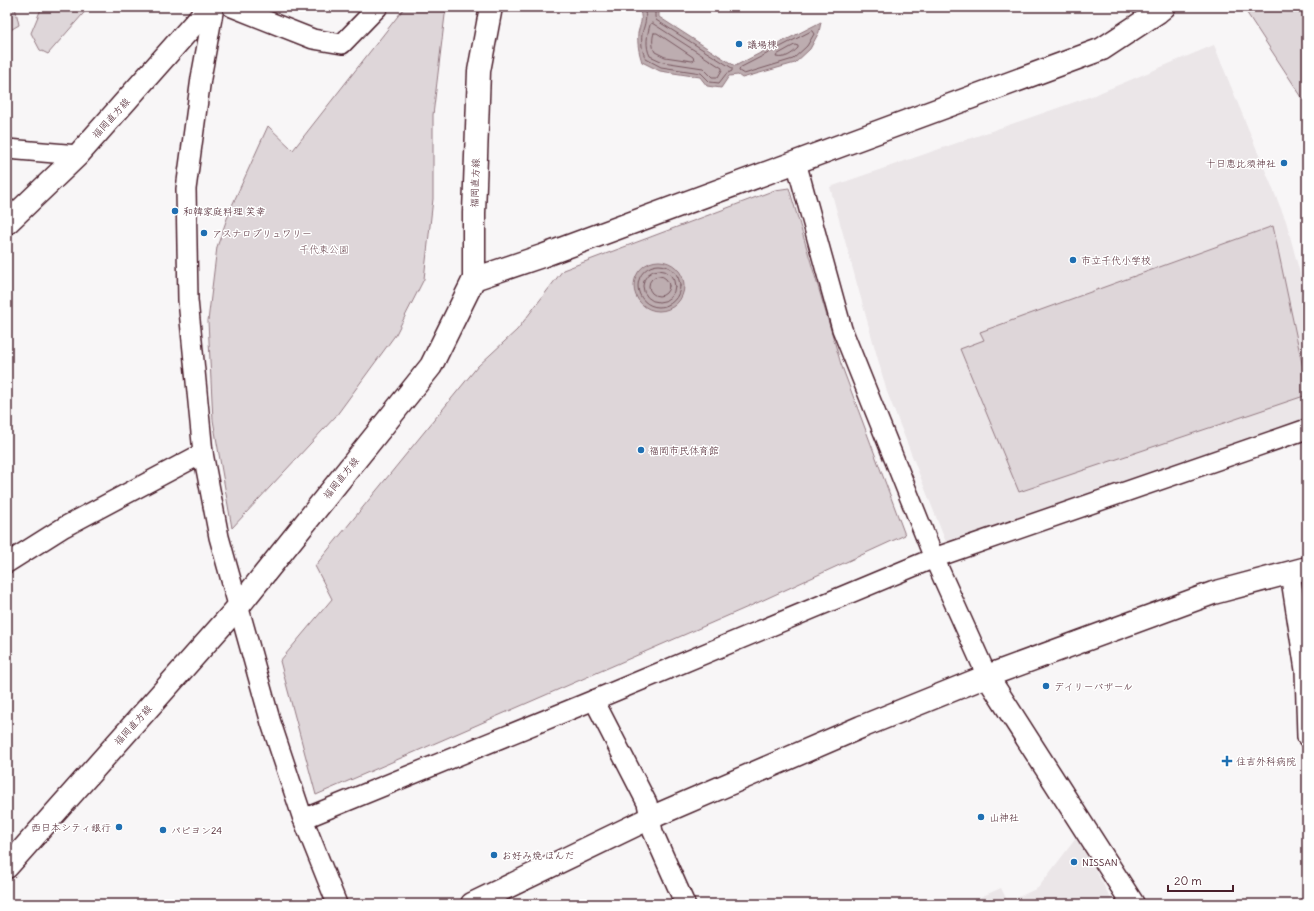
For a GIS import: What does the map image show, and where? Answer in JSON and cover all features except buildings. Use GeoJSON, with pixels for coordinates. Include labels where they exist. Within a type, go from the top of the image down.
{"type":"FeatureCollection","features":[{"type":"Feature","properties":{"kind":"street","name":"福岡直方線"},"geometry":{"type":"LineString","coordinates":[[7,223],[78,155],[209,7]]}},
{"type":"Feature","properties":{"kind":"street"},"geometry":{"type":"LineString","coordinates":[[214,7],[201,78],[186,189],[188,300],[203,454],[219,536],[270,723],[303,819],[338,904]]}},
{"type":"Feature","properties":{"kind":"street"},"geometry":{"type":"LineString","coordinates":[[232,7],[313,39],[342,44],[378,7]]}},
{"type":"Feature","properties":{"kind":"street","name":"福岡直方線"},"geometry":{"type":"LineString","coordinates":[[7,867],[238,606],[431,366],[474,279],[474,213],[479,71],[491,7]]}},
{"type":"Feature","properties":{"kind":"street"},"geometry":{"type":"LineString","coordinates":[[474,279],[542,256],[1102,50],[1164,7]]}},
{"type":"Feature","properties":{"kind":"street"},"geometry":{"type":"LineString","coordinates":[[7,149],[78,155]]}},
{"type":"Feature","properties":{"kind":"street"},"geometry":{"type":"LineString","coordinates":[[796,162],[842,329],[934,558],[987,676],[1133,904]]}},
{"type":"Feature","properties":{"kind":"street"},"geometry":{"type":"LineString","coordinates":[[303,819],[594,700],[934,558],[1307,429]]}},
{"type":"Feature","properties":{"kind":"street"},"geometry":{"type":"LineString","coordinates":[[7,562],[64,528],[203,454]]}},
{"type":"Feature","properties":{"kind":"street"},"geometry":{"type":"LineString","coordinates":[[472,904],[650,818],[861,727],[987,676],[1213,593],[1298,570],[1305,670],[1307,737]]}},
{"type":"Feature","properties":{"kind":"street"},"geometry":{"type":"LineString","coordinates":[[594,700],[647,803],[653,832],[685,904]]}},
{"type":"Feature","properties":{"kind":"shaded area","name":"市立千代小学校"},"geometry":{"type":"Polygon","coordinates":[[[1214,45],[1286,221],[1307,300],[1307,421],[947,545],[887,392],[830,187],[1092,96],[1214,45]]]}},
{"type":"Feature","properties":{"kind":"shaded area","name":"NISSAN"},"geometry":{"type":"Polygon","coordinates":[[[1077,837],[1114,904],[965,904],[1001,888],[1008,902],[1038,888],[1077,837]]]}},
{"type":"Feature","properties":{"kind":"green space"},"geometry":{"type":"Polygon","coordinates":[[[7,7],[15,7],[19,25],[7,32],[7,7]]]}},
{"type":"Feature","properties":{"kind":"green space"},"geometry":{"type":"Polygon","coordinates":[[[44,7],[89,7],[48,54],[40,50],[31,33],[41,9],[44,7]]]}},
{"type":"Feature","properties":{"kind":"green space","name":"千代東公園"},"geometry":{"type":"Polygon","coordinates":[[[405,7],[448,7],[445,15],[433,115],[433,199],[424,279],[396,334],[336,416],[232,528],[213,420],[208,321],[217,247],[230,210],[268,126],[293,150],[405,7]]]}},
{"type":"Feature","properties":{"kind":"green space"},"geometry":{"type":"Polygon","coordinates":[[[1243,7],[1307,7],[1307,105],[1243,7]]]}},
{"type":"Feature","properties":{"kind":"green space","name":"福岡市民体育館"},"geometry":{"type":"Polygon","coordinates":[[[789,188],[841,364],[905,535],[748,607],[316,795],[280,661],[332,599],[315,566],[478,366],[517,330],[563,270],[775,190],[789,188]]]}},
{"type":"Feature","properties":{"kind":"green space"},"geometry":{"type":"Polygon","coordinates":[[[1273,226],[1307,387],[1307,395],[1019,492],[960,349],[984,340],[980,332],[1273,226]]]}},
{"type":"Feature","properties":{"kind":"water"},"geometry":{"type":"Polygon","coordinates":[[[633,7],[659,7],[659,17],[735,66],[821,22],[819,32],[810,49],[795,63],[742,78],[738,75],[729,76],[721,88],[707,86],[700,77],[660,71],[642,62],[638,40],[641,14],[640,11],[633,7]]]}},
{"type":"Feature","properties":{"kind":"water"},"geometry":{"type":"Polygon","coordinates":[[[659,261],[668,263],[677,268],[682,277],[684,286],[682,295],[677,304],[668,309],[659,311],[650,309],[641,304],[636,295],[634,286],[636,277],[641,268],[650,263],[659,261]]]}},
{"type":"Feature","properties":{"kind":"place","name":"議場棟"},"geometry":{"type":"Point","coordinates":[739,44]}},
{"type":"Feature","properties":{"kind":"place","name":"十日恵比須神社"},"geometry":{"type":"Point","coordinates":[1284,163]}},
{"type":"Feature","properties":{"kind":"place","name":"和韓家庭料理 笑幸"},"geometry":{"type":"Point","coordinates":[175,211]}},
{"type":"Feature","properties":{"kind":"place","name":"アスナロプリュワリー"},"geometry":{"type":"Point","coordinates":[204,233]}},
{"type":"Feature","properties":{"kind":"place","name":"市立千代小学校"},"geometry":{"type":"Point","coordinates":[1073,260]}},
{"type":"Feature","properties":{"kind":"place","name":"福岡市民体育館"},"geometry":{"type":"Point","coordinates":[641,450]}},
{"type":"Feature","properties":{"kind":"place","name":"デイリーバザール"},"geometry":{"type":"Point","coordinates":[1046,686]}},
{"type":"Feature","properties":{"kind":"place","name":"住吉外科病院"},"geometry":{"type":"Point","coordinates":[1227,761]}},
{"type":"Feature","properties":{"kind":"place","name":"山神社"},"geometry":{"type":"Point","coordinates":[981,817]}},
{"type":"Feature","properties":{"kind":"place","name":"西日本シティ銀行"},"geometry":{"type":"Point","coordinates":[119,827]}},
{"type":"Feature","properties":{"kind":"place","name":"パピヨン24"},"geometry":{"type":"Point","coordinates":[163,830]}},
{"type":"Feature","properties":{"kind":"place","name":"お好み焼 ほんだ"},"geometry":{"type":"Point","coordinates":[494,855]}},
{"type":"Feature","properties":{"kind":"place","name":"NISSAN"},"geometry":{"type":"Point","coordinates":[1074,862]}}]}
